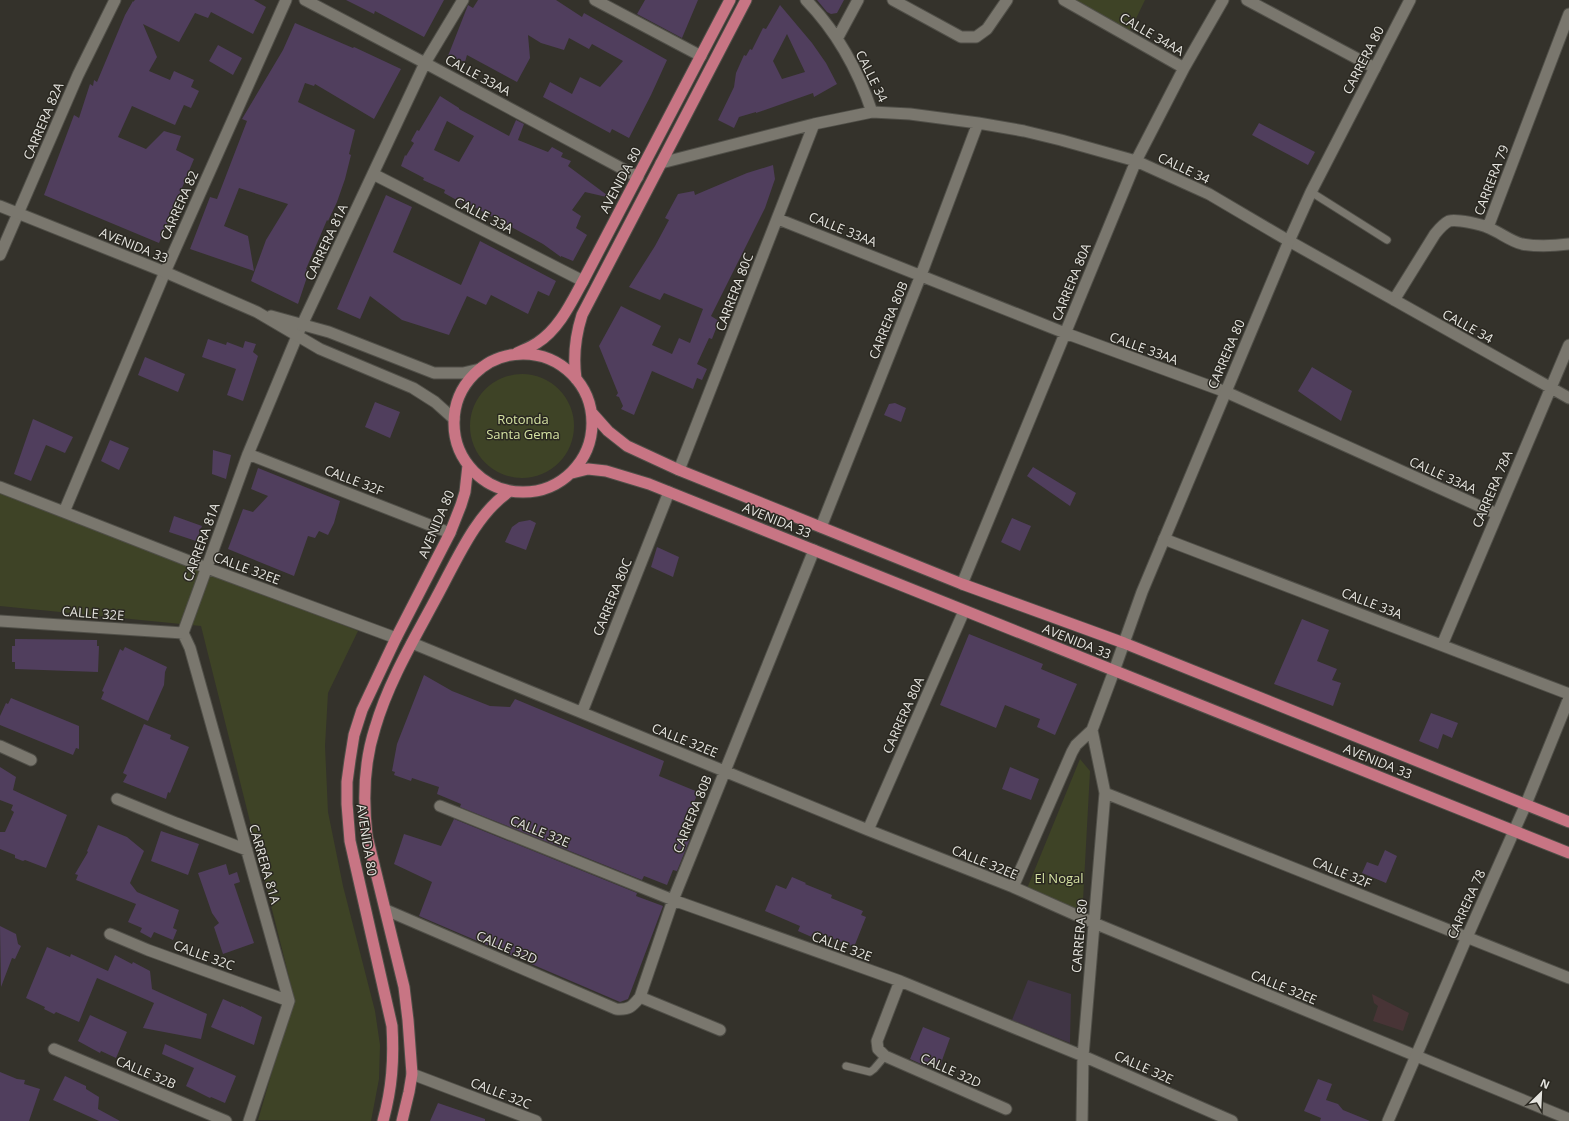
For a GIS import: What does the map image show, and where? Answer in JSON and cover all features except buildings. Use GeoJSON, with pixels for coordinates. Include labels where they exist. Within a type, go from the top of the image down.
{"type":"FeatureCollection","features":[{"type":"Feature","properties":{"kind":"main road","name":"AVENIDA 80"},"geometry":{"type":"LineString","coordinates":[[514,354],[537,343],[549,333],[562,318],[638,177],[730,0]]}},
{"type":"Feature","properties":{"kind":"main road"},"geometry":{"type":"LineString","coordinates":[[576,379],[574,363],[576,339],[582,315],[746,0]]}},
{"type":"Feature","properties":{"kind":"main road"},"geometry":{"type":"LineString","coordinates":[[514,354],[532,354],[551,360],[568,370],[576,379],[588,397],[592,413],[592,430],[589,446],[582,460],[572,473],[558,483],[544,490],[527,492],[510,491],[494,486],[484,480],[468,465],[457,446],[454,436],[454,410],[459,395],[467,382],[480,368],[496,359],[514,354]]}},
{"type":"Feature","properties":{"kind":"main road","name":"AVENIDA 33"},"geometry":{"type":"LineString","coordinates":[[592,413],[608,431],[626,446],[679,470],[962,584],[1124,643],[1569,822]]}},
{"type":"Feature","properties":{"kind":"main road","name":"AVENIDA 80"},"geometry":{"type":"LineString","coordinates":[[383,1121],[393,1076],[394,1053],[392,1026],[350,841],[347,782],[354,735],[358,722],[396,638],[450,532],[465,492],[468,465]]}},
{"type":"Feature","properties":{"kind":"main road","name":"AVENIDA 33"},"geometry":{"type":"LineString","coordinates":[[572,473],[588,469],[606,471],[649,484],[1569,853]]}},
{"type":"Feature","properties":{"kind":"main road","name":"AVENIDA 80"},"geometry":{"type":"LineString","coordinates":[[402,1121],[412,1074],[404,987],[367,836],[365,816],[367,772],[374,729],[394,678],[473,532],[495,503],[510,491]]}},
{"type":"Feature","properties":{"kind":"street","name":"CARRERA 82A"},"geometry":{"type":"LineString","coordinates":[[0,255],[78,75],[115,0]]}},
{"type":"Feature","properties":{"kind":"street","name":"CARRERA 82"},"geometry":{"type":"LineString","coordinates":[[64,512],[165,272],[286,0]]}},
{"type":"Feature","properties":{"kind":"street","name":"CALLE 33AA"},"geometry":{"type":"LineString","coordinates":[[305,0],[638,177]]}},
{"type":"Feature","properties":{"kind":"street","name":"CARRERA 81A"},"geometry":{"type":"LineString","coordinates":[[289,1002],[190,648],[183,633],[248,454],[302,324],[425,63],[463,0]]}},
{"type":"Feature","properties":{"kind":"street"},"geometry":{"type":"LineString","coordinates":[[595,0],[701,56]]}},
{"type":"Feature","properties":{"kind":"street","name":"CALLE 34"},"geometry":{"type":"LineString","coordinates":[[806,0],[820,15],[837,39],[857,74],[872,112],[910,114],[978,123],[1039,134],[1136,161],[1209,194],[1289,241],[1569,398]]}},
{"type":"Feature","properties":{"kind":"street"},"geometry":{"type":"LineString","coordinates":[[837,39],[858,0]]}},
{"type":"Feature","properties":{"kind":"street"},"geometry":{"type":"LineString","coordinates":[[893,0],[961,37],[976,37],[987,29],[1007,0]]}},
{"type":"Feature","properties":{"kind":"street","name":"CALLE 34AA"},"geometry":{"type":"LineString","coordinates":[[1064,0],[1184,68]]}},
{"type":"Feature","properties":{"kind":"street","name":"CARRERA 80A"},"geometry":{"type":"LineString","coordinates":[[962,584],[1136,161],[1184,68],[1223,0]]}},
{"type":"Feature","properties":{"kind":"street"},"geometry":{"type":"LineString","coordinates":[[1247,0],[1375,68]]}},
{"type":"Feature","properties":{"kind":"street","name":"CARRERA 80"},"geometry":{"type":"LineString","coordinates":[[1013,888],[1072,752],[1076,745],[1092,730],[1142,592],[1289,241],[1311,192],[1410,0]]}},
{"type":"Feature","properties":{"kind":"street","name":"CARRERA 79"},"geometry":{"type":"LineString","coordinates":[[1394,300],[1435,234],[1444,224],[1449,221],[1460,221],[1488,228],[1569,14]]}},
{"type":"Feature","properties":{"kind":"street"},"geometry":{"type":"LineString","coordinates":[[661,163],[814,124],[872,112]]}},
{"type":"Feature","properties":{"kind":"street","name":"CARRERA 80B"},"geometry":{"type":"LineString","coordinates":[[821,527],[921,275],[978,123]]}},
{"type":"Feature","properties":{"kind":"street","name":"CARRERA 80C"},"geometry":{"type":"LineString","coordinates":[[679,470],[814,124]]}},
{"type":"Feature","properties":{"kind":"street","name":"CALLE 33A"},"geometry":{"type":"LineString","coordinates":[[373,174],[583,281]]}},
{"type":"Feature","properties":{"kind":"street","name":"AVENIDA 33"},"geometry":{"type":"LineString","coordinates":[[0,206],[165,272],[257,312],[320,349],[413,388],[435,402],[454,420]]}},
{"type":"Feature","properties":{"kind":"street","name":"CALLE 33AA"},"geometry":{"type":"LineString","coordinates":[[778,219],[1065,333],[1226,392],[1497,514]]}},
{"type":"Feature","properties":{"kind":"street"},"geometry":{"type":"LineString","coordinates":[[1488,228],[1508,239],[1524,244],[1548,246],[1569,244]]}},
{"type":"Feature","properties":{"kind":"street","name":"AVENIDA 33"},"geometry":{"type":"LineString","coordinates":[[257,312],[329,332],[434,373],[464,373],[480,368]]}},
{"type":"Feature","properties":{"kind":"street","name":"CARRERA 78A"},"geometry":{"type":"LineString","coordinates":[[1442,645],[1569,345]]}},
{"type":"Feature","properties":{"kind":"street","name":"CALLE 32F"},"geometry":{"type":"LineString","coordinates":[[248,454],[450,532]]}},
{"type":"Feature","properties":{"kind":"street","name":"CALLE 32EE"},"geometry":{"type":"LineString","coordinates":[[0,487],[207,568],[396,638]]}},
{"type":"Feature","properties":{"kind":"street","name":"CARRERA 80C"},"geometry":{"type":"LineString","coordinates":[[582,712],[669,492]]}},
{"type":"Feature","properties":{"kind":"street","name":"CALLE 33A"},"geometry":{"type":"LineString","coordinates":[[1164,539],[1569,694]]}},
{"type":"Feature","properties":{"kind":"street","name":"CARRERA 80B"},"geometry":{"type":"LineString","coordinates":[[616,1009],[626,1010],[632,1007],[640,997],[674,900],[724,771],[814,550]]}},
{"type":"Feature","properties":{"kind":"street","name":"CARRERA 80A"},"geometry":{"type":"LineString","coordinates":[[868,830],[964,611]]}},
{"type":"Feature","properties":{"kind":"street","name":"CALLE 32E"},"geometry":{"type":"LineString","coordinates":[[0,621],[183,633]]}},
{"type":"Feature","properties":{"kind":"street","name":"CALLE 32EE"},"geometry":{"type":"LineString","coordinates":[[412,643],[1013,888],[1094,923],[1569,1119]]}},
{"type":"Feature","properties":{"kind":"street","name":"CARRERA 78"},"geometry":{"type":"LineString","coordinates":[[1388,1121],[1526,804],[1569,698]]}},
{"type":"Feature","properties":{"kind":"street","name":"CARRERA 80"},"geometry":{"type":"LineString","coordinates":[[1082,1121],[1083,1056],[1105,793],[1092,730]]}},
{"type":"Feature","properties":{"kind":"street"},"geometry":{"type":"LineString","coordinates":[[0,746],[31,760]]}},
{"type":"Feature","properties":{"kind":"street","name":"CALLE 32F"},"geometry":{"type":"LineString","coordinates":[[1105,793],[1569,978]]}},
{"type":"Feature","properties":{"kind":"street"},"geometry":{"type":"LineString","coordinates":[[117,799],[247,850]]}},
{"type":"Feature","properties":{"kind":"street","name":"CALLE 32E"},"geometry":{"type":"LineString","coordinates":[[440,806],[674,900],[900,981],[1083,1056],[1232,1121]]}},
{"type":"Feature","properties":{"kind":"street","name":"CALLE 32D"},"geometry":{"type":"LineString","coordinates":[[386,910],[616,1009]]}},
{"type":"Feature","properties":{"kind":"street","name":"CALLE 32C"},"geometry":{"type":"LineString","coordinates":[[110,934],[148,950],[289,1002]]}},
{"type":"Feature","properties":{"kind":"street"},"geometry":{"type":"LineString","coordinates":[[885,1056],[878,1049],[877,1041],[900,981]]}},
{"type":"Feature","properties":{"kind":"street"},"geometry":{"type":"LineString","coordinates":[[640,997],[720,1030]]}},
{"type":"Feature","properties":{"kind":"street"},"geometry":{"type":"LineString","coordinates":[[250,1121],[289,1002]]}},
{"type":"Feature","properties":{"kind":"street","name":"CALLE 32B"},"geometry":{"type":"LineString","coordinates":[[54,1049],[226,1121]]}},
{"type":"Feature","properties":{"kind":"street","name":"CALLE 32D"},"geometry":{"type":"LineString","coordinates":[[885,1056],[1006,1109]]}},
{"type":"Feature","properties":{"kind":"street","name":"CALLE 32C"},"geometry":{"type":"LineString","coordinates":[[412,1074],[536,1121]]}},
{"type":"Feature","properties":{"kind":"lane"},"geometry":{"type":"LineString","coordinates":[[1311,192],[1388,240]]}},
{"type":"Feature","properties":{"kind":"lane"},"geometry":{"type":"LineString","coordinates":[[846,1066],[864,1072],[870,1072],[874,1070],[885,1056]]}},
{"type":"Feature","properties":{"kind":"shaded area"},"geometry":{"type":"Polygon","coordinates":[[[1028,980],[1071,994],[1070,1043],[1012,1020],[1028,980]]]}},
{"type":"Feature","properties":{"kind":"shaded area"},"geometry":{"type":"Polygon","coordinates":[[[1372,994],[1409,1013],[1403,1031],[1373,1021],[1378,1006],[1374,1003],[1372,994]]]}},
{"type":"Feature","properties":{"kind":"green space"},"geometry":{"type":"Polygon","coordinates":[[[1071,0],[1145,0],[1129,33],[1071,0]]]}},
{"type":"Feature","properties":{"kind":"green space","name":"Rotonda Santa Gema"},"geometry":{"type":"Polygon","coordinates":[[[522,374],[542,378],[559,389],[570,406],[574,426],[570,446],[559,463],[542,474],[522,478],[502,474],[485,463],[474,446],[470,426],[474,406],[485,389],[502,378],[522,374]]]}},
{"type":"Feature","properties":{"kind":"green space"},"geometry":{"type":"Polygon","coordinates":[[[0,491],[196,565],[358,631],[328,693],[325,746],[328,812],[343,886],[375,1011],[380,1045],[379,1079],[371,1121],[258,1120],[294,997],[201,626],[0,606],[0,491]]]}},
{"type":"Feature","properties":{"kind":"green space","name":"El Nogal"},"geometry":{"type":"Polygon","coordinates":[[[1080,759],[1090,771],[1082,919],[1026,891],[1080,759]]]}}]}
